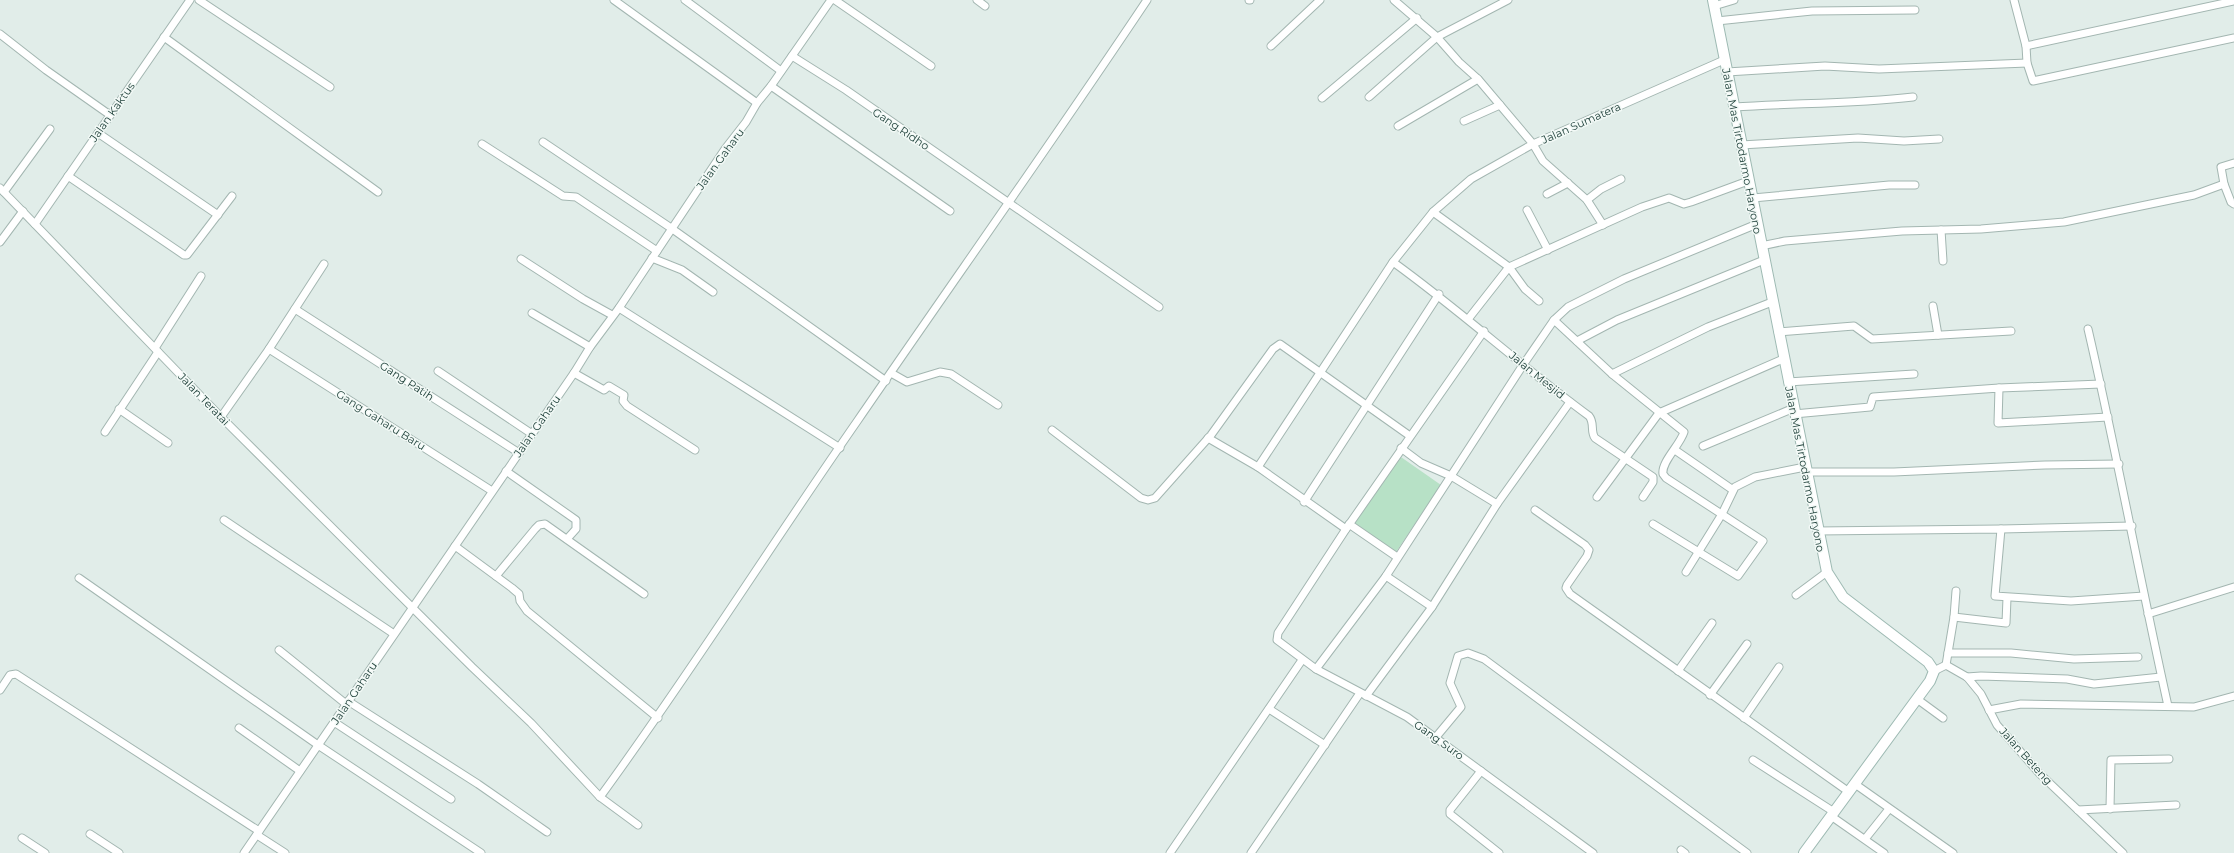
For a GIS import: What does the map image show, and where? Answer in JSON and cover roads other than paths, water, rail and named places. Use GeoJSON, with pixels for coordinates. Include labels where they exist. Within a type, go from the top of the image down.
{"type":"FeatureCollection","features":[{"type":"Feature","properties":{"kind":"street"},"geometry":{"type":"LineString","coordinates":[[199,0],[330,87]]}},
{"type":"Feature","properties":{"kind":"street"},"geometry":{"type":"LineString","coordinates":[[614,0],[756,103]]}},
{"type":"Feature","properties":{"kind":"street"},"geometry":{"type":"LineString","coordinates":[[685,0],[781,71]]}},
{"type":"Feature","properties":{"kind":"street","name":"Jalan Gaharu"},"geometry":{"type":"LineString","coordinates":[[244,853],[574,373],[612,315],[619,308],[725,149],[746,122],[756,103],[771,86],[831,0]]}},
{"type":"Feature","properties":{"kind":"street"},"geometry":{"type":"LineString","coordinates":[[835,0],[931,66]]}},
{"type":"Feature","properties":{"kind":"street"},"geometry":{"type":"LineString","coordinates":[[977,0],[985,6]]}},
{"type":"Feature","properties":{"kind":"street"},"geometry":{"type":"LineString","coordinates":[[600,797],[658,718],[766,554],[886,382],[1147,0]]}},
{"type":"Feature","properties":{"kind":"street"},"geometry":{"type":"LineString","coordinates":[[1271,46],[1320,0]]}},
{"type":"Feature","properties":{"kind":"street","name":"Jalan Sumatera"},"geometry":{"type":"LineString","coordinates":[[1394,0],[1417,18],[1437,37],[1459,62],[1478,79],[1533,144],[1724,60]]}},
{"type":"Feature","properties":{"kind":"street"},"geometry":{"type":"LineString","coordinates":[[1369,97],[1437,37],[1508,0]]}},
{"type":"Feature","properties":{"kind":"street"},"geometry":{"type":"LineString","coordinates":[[1713,3],[1734,0]]}},
{"type":"Feature","properties":{"kind":"street"},"geometry":{"type":"LineString","coordinates":[[2014,0],[2026,46],[2027,63],[2033,81],[2234,38]]}},
{"type":"Feature","properties":{"kind":"street","name":"Jalan Kaktus"},"geometry":{"type":"LineString","coordinates":[[35,224],[164,37],[186,1]]}},
{"type":"Feature","properties":{"kind":"street"},"geometry":{"type":"LineString","coordinates":[[2026,46],[2234,1]]}},
{"type":"Feature","properties":{"kind":"street","name":"Jalan Mas Tirtodarmo Haryono"},"geometry":{"type":"LineString","coordinates":[[1713,3],[1748,181],[1753,198],[1761,246],[1817,531],[1827,572],[1843,597],[1928,662],[1934,670]]}},
{"type":"Feature","properties":{"kind":"street"},"geometry":{"type":"LineString","coordinates":[[1717,21],[1812,11],[1915,10]]}},
{"type":"Feature","properties":{"kind":"street"},"geometry":{"type":"LineString","coordinates":[[1322,98],[1417,18]]}},
{"type":"Feature","properties":{"kind":"street"},"geometry":{"type":"LineString","coordinates":[[0,34],[46,70],[110,115]]}},
{"type":"Feature","properties":{"kind":"street"},"geometry":{"type":"LineString","coordinates":[[164,37],[378,192]]}},
{"type":"Feature","properties":{"kind":"street","name":"Gang Ridho"},"geometry":{"type":"LineString","coordinates":[[792,56],[846,90],[1159,307]]}},
{"type":"Feature","properties":{"kind":"street"},"geometry":{"type":"LineString","coordinates":[[1727,72],[1825,66],[1879,68],[2027,63]]}},
{"type":"Feature","properties":{"kind":"street"},"geometry":{"type":"LineString","coordinates":[[1398,126],[1478,79]]}},
{"type":"Feature","properties":{"kind":"street"},"geometry":{"type":"LineString","coordinates":[[771,86],[950,211]]}},
{"type":"Feature","properties":{"kind":"street"},"geometry":{"type":"LineString","coordinates":[[1734,107],[1868,102],[1913,97]]}},
{"type":"Feature","properties":{"kind":"street"},"geometry":{"type":"LineString","coordinates":[[1464,121],[1500,105]]}},
{"type":"Feature","properties":{"kind":"street"},"geometry":{"type":"LineString","coordinates":[[2,190],[50,129]]}},
{"type":"Feature","properties":{"kind":"street"},"geometry":{"type":"LineString","coordinates":[[98,133],[218,215]]}},
{"type":"Feature","properties":{"kind":"street"},"geometry":{"type":"LineString","coordinates":[[1741,145],[1858,138],[1904,141],[1939,139]]}},
{"type":"Feature","properties":{"kind":"street"},"geometry":{"type":"LineString","coordinates":[[543,142],[671,228],[886,382]]}},
{"type":"Feature","properties":{"kind":"street"},"geometry":{"type":"LineString","coordinates":[[482,144],[563,196],[576,197],[657,251]]}},
{"type":"Feature","properties":{"kind":"street"},"geometry":{"type":"LineString","coordinates":[[1258,467],[1394,262],[1433,212],[1471,179],[1533,144],[1543,161],[1587,200],[1603,225]]}},
{"type":"Feature","properties":{"kind":"street"},"geometry":{"type":"LineString","coordinates":[[2234,163],[2222,167],[2224,184],[2231,202],[2234,204]]}},
{"type":"Feature","properties":{"kind":"street"},"geometry":{"type":"LineString","coordinates":[[68,176],[184,255],[188,256],[232,196]]}},
{"type":"Feature","properties":{"kind":"street"},"geometry":{"type":"LineString","coordinates":[[1587,200],[1601,188],[1621,179]]}},
{"type":"Feature","properties":{"kind":"street"},"geometry":{"type":"LineString","coordinates":[[1469,318],[1509,267],[1603,225],[1669,198],[1684,204],[1748,181]]}},
{"type":"Feature","properties":{"kind":"street"},"geometry":{"type":"LineString","coordinates":[[1547,194],[1568,183]]}},
{"type":"Feature","properties":{"kind":"street"},"geometry":{"type":"LineString","coordinates":[[1761,246],[1785,241],[1902,231],[2064,222],[2194,194],[2224,184]]}},
{"type":"Feature","properties":{"kind":"street"},"geometry":{"type":"LineString","coordinates":[[1753,198],[1915,185]]}},
{"type":"Feature","properties":{"kind":"street","name":"Jalan Teratai"},"geometry":{"type":"LineString","coordinates":[[2,190],[221,417],[412,607],[532,723],[600,797],[638,825]]}},
{"type":"Feature","properties":{"kind":"street"},"geometry":{"type":"LineString","coordinates":[[1527,210],[1548,250]]}},
{"type":"Feature","properties":{"kind":"street"},"geometry":{"type":"LineString","coordinates":[[0,242],[23,212]]}},
{"type":"Feature","properties":{"kind":"street"},"geometry":{"type":"LineString","coordinates":[[1433,212],[1509,267],[1525,289],[1539,301]]}},
{"type":"Feature","properties":{"kind":"street"},"geometry":{"type":"LineString","coordinates":[[1316,669],[1386,576],[1522,365],[1554,320],[1568,307],[1624,279],[1757,224]]}},
{"type":"Feature","properties":{"kind":"street"},"geometry":{"type":"LineString","coordinates":[[1941,230],[1944,261]]}},
{"type":"Feature","properties":{"kind":"street"},"geometry":{"type":"LineString","coordinates":[[652,258],[682,270],[713,292]]}},
{"type":"Feature","properties":{"kind":"street"},"geometry":{"type":"LineString","coordinates":[[521,259],[559,284],[612,315]]}},
{"type":"Feature","properties":{"kind":"street"},"geometry":{"type":"LineString","coordinates":[[1577,341],[1617,320],[1764,260]]}},
{"type":"Feature","properties":{"kind":"street","name":"Jalan Mesjid"},"geometry":{"type":"LineString","coordinates":[[1394,262],[1469,318],[1522,365],[1592,420],[1592,434],[1595,438],[1653,477],[1653,482],[1643,497]]}},
{"type":"Feature","properties":{"kind":"street"},"geometry":{"type":"LineString","coordinates":[[221,417],[269,349],[324,264]]}},
{"type":"Feature","properties":{"kind":"street"},"geometry":{"type":"LineString","coordinates":[[104,432],[157,350],[201,276]]}},
{"type":"Feature","properties":{"kind":"street"},"geometry":{"type":"LineString","coordinates":[[1304,502],[1438,294]]}},
{"type":"Feature","properties":{"kind":"street"},"geometry":{"type":"LineString","coordinates":[[1612,374],[1708,327],[1772,302]]}},
{"type":"Feature","properties":{"kind":"street"},"geometry":{"type":"LineString","coordinates":[[1933,306],[1938,335]]}},
{"type":"Feature","properties":{"kind":"street"},"geometry":{"type":"LineString","coordinates":[[619,308],[840,448]]}},
{"type":"Feature","properties":{"kind":"street","name":"Gang Patih"},"geometry":{"type":"LineString","coordinates":[[295,309],[519,453]]}},
{"type":"Feature","properties":{"kind":"street"},"geometry":{"type":"LineString","coordinates":[[532,313],[590,347]]}},
{"type":"Feature","properties":{"kind":"street"},"geometry":{"type":"LineString","coordinates":[[1554,320],[1612,374],[1684,432],[1675,450],[1663,466],[1663,474],[1762,539],[1762,543],[1738,576],[1698,553],[1653,524]]}},
{"type":"Feature","properties":{"kind":"street"},"geometry":{"type":"LineString","coordinates":[[1778,332],[1854,326],[1872,339],[2011,331]]}},
{"type":"Feature","properties":{"kind":"street"},"geometry":{"type":"LineString","coordinates":[[2088,329],[2119,464],[2124,495],[2132,526],[2144,596],[2168,706]]}},
{"type":"Feature","properties":{"kind":"street"},"geometry":{"type":"LineString","coordinates":[[1348,527],[1401,448],[1484,331]]}},
{"type":"Feature","properties":{"kind":"street"},"geometry":{"type":"LineString","coordinates":[[1052,430],[1141,498],[1148,500],[1155,498],[1208,438],[1274,349],[1280,344],[1410,436]]}},
{"type":"Feature","properties":{"kind":"street","name":"Gang Gaharu Baru"},"geometry":{"type":"LineString","coordinates":[[269,349],[492,491]]}},
{"type":"Feature","properties":{"kind":"street"},"geometry":{"type":"LineString","coordinates":[[1597,497],[1659,413],[1783,359]]}},
{"type":"Feature","properties":{"kind":"street"},"geometry":{"type":"LineString","coordinates":[[438,371],[532,434]]}},
{"type":"Feature","properties":{"kind":"street"},"geometry":{"type":"LineString","coordinates":[[891,374],[906,382],[935,372],[951,374],[998,405]]}},
{"type":"Feature","properties":{"kind":"street"},"geometry":{"type":"LineString","coordinates":[[574,373],[604,390],[609,386],[617,390],[624,395],[623,401],[627,406],[695,450]]}},
{"type":"Feature","properties":{"kind":"street"},"geometry":{"type":"LineString","coordinates":[[1788,382],[1914,374]]}},
{"type":"Feature","properties":{"kind":"street"},"geometry":{"type":"LineString","coordinates":[[1704,446],[1794,411],[1870,407],[1873,397],[1999,388],[2014,389],[2101,384]]}},
{"type":"Feature","properties":{"kind":"street"},"geometry":{"type":"LineString","coordinates":[[1999,388],[1998,423],[2108,417]]}},
{"type":"Feature","properties":{"kind":"street"},"geometry":{"type":"LineString","coordinates":[[1251,853],[1325,745],[1363,694],[1432,607],[1497,504],[1570,402]]}},
{"type":"Feature","properties":{"kind":"street"},"geometry":{"type":"LineString","coordinates":[[119,409],[168,443]]}},
{"type":"Feature","properties":{"kind":"street"},"geometry":{"type":"LineString","coordinates":[[1208,438],[1258,467],[1304,502],[1397,557]]}},
{"type":"Feature","properties":{"kind":"street"},"geometry":{"type":"LineString","coordinates":[[1401,448],[1421,463],[1451,476],[1497,504]]}},
{"type":"Feature","properties":{"kind":"street"},"geometry":{"type":"LineString","coordinates":[[1675,450],[1733,490]]}},
{"type":"Feature","properties":{"kind":"street"},"geometry":{"type":"LineString","coordinates":[[1686,572],[1722,514],[1733,490],[1743,482],[1755,477],[1805,469],[1894,472],[2045,465],[2119,464]]}},
{"type":"Feature","properties":{"kind":"street"},"geometry":{"type":"LineString","coordinates":[[506,471],[576,520],[576,529],[567,539]]}},
{"type":"Feature","properties":{"kind":"street"},"geometry":{"type":"LineString","coordinates":[[1535,510],[1585,545],[1588,550],[1587,556],[1567,585],[1567,591],[1710,695],[1852,788],[1889,808],[1953,853]]}},
{"type":"Feature","properties":{"kind":"street"},"geometry":{"type":"LineString","coordinates":[[224,520],[394,634]]}},
{"type":"Feature","properties":{"kind":"street"},"geometry":{"type":"LineString","coordinates":[[496,576],[539,525],[545,524],[644,594]]}},
{"type":"Feature","properties":{"kind":"street"},"geometry":{"type":"LineString","coordinates":[[1817,531],[2132,526]]}},
{"type":"Feature","properties":{"kind":"street","name":"Gang Suro"},"geometry":{"type":"LineString","coordinates":[[1348,527],[1278,633],[1277,640],[1316,669],[1407,717],[1593,853]]}},
{"type":"Feature","properties":{"kind":"street"},"geometry":{"type":"LineString","coordinates":[[2001,529],[1995,596],[2007,598],[2071,601],[2144,596]]}},
{"type":"Feature","properties":{"kind":"street"},"geometry":{"type":"LineString","coordinates":[[455,546],[519,594],[520,601],[526,611],[658,718]]}},
{"type":"Feature","properties":{"kind":"street"},"geometry":{"type":"LineString","coordinates":[[1796,595],[1827,572]]}},
{"type":"Feature","properties":{"kind":"street"},"geometry":{"type":"LineString","coordinates":[[1386,576],[1432,607]]}},
{"type":"Feature","properties":{"kind":"street"},"geometry":{"type":"LineString","coordinates":[[79,578],[318,745],[481,853]]}},
{"type":"Feature","properties":{"kind":"street"},"geometry":{"type":"LineString","coordinates":[[2148,614],[2234,588]]}},
{"type":"Feature","properties":{"kind":"street"},"geometry":{"type":"LineString","coordinates":[[1804,853],[1917,700],[1932,678],[1934,670],[1946,665],[1954,617],[1956,590]]}},
{"type":"Feature","properties":{"kind":"street"},"geometry":{"type":"LineString","coordinates":[[1954,617],[2006,623],[2007,598]]}},
{"type":"Feature","properties":{"kind":"street"},"geometry":{"type":"LineString","coordinates":[[1678,671],[1712,623]]}},
{"type":"Feature","properties":{"kind":"street"},"geometry":{"type":"LineString","coordinates":[[1710,695],[1747,644]]}},
{"type":"Feature","properties":{"kind":"street"},"geometry":{"type":"LineString","coordinates":[[279,650],[347,703],[478,784],[547,832]]}},
{"type":"Feature","properties":{"kind":"street"},"geometry":{"type":"LineString","coordinates":[[1436,737],[1461,707],[1450,683],[1458,656],[1468,653],[1484,659],[1747,853]]}},
{"type":"Feature","properties":{"kind":"street"},"geometry":{"type":"LineString","coordinates":[[1948,653],[2011,653],[2074,659],[2138,657]]}},
{"type":"Feature","properties":{"kind":"street"},"geometry":{"type":"LineString","coordinates":[[1170,853],[1302,660]]}},
{"type":"Feature","properties":{"kind":"street","name":"Jalan Beteng"},"geometry":{"type":"LineString","coordinates":[[1946,665],[1967,677],[1981,694],[1997,725],[2040,774],[2122,853]]}},
{"type":"Feature","properties":{"kind":"street"},"geometry":{"type":"LineString","coordinates":[[1744,718],[1778,667]]}},
{"type":"Feature","properties":{"kind":"street"},"geometry":{"type":"LineString","coordinates":[[0,690],[10,675],[16,674],[258,833],[285,853]]}},
{"type":"Feature","properties":{"kind":"street"},"geometry":{"type":"LineString","coordinates":[[1967,677],[1981,676],[2067,679],[2094,684],[2162,677]]}},
{"type":"Feature","properties":{"kind":"street"},"geometry":{"type":"LineString","coordinates":[[1989,710],[2021,704],[2194,707],[2234,696]]}},
{"type":"Feature","properties":{"kind":"street"},"geometry":{"type":"LineString","coordinates":[[1917,700],[1943,718]]}},
{"type":"Feature","properties":{"kind":"street"},"geometry":{"type":"LineString","coordinates":[[1269,709],[1325,745]]}},
{"type":"Feature","properties":{"kind":"street"},"geometry":{"type":"LineString","coordinates":[[334,722],[451,799]]}},
{"type":"Feature","properties":{"kind":"street"},"geometry":{"type":"LineString","coordinates":[[239,728],[300,771]]}},
{"type":"Feature","properties":{"kind":"street"},"geometry":{"type":"LineString","coordinates":[[2110,809],[2111,760],[2169,759]]}},
{"type":"Feature","properties":{"kind":"street"},"geometry":{"type":"LineString","coordinates":[[1753,760],[1833,814],[1884,853]]}},
{"type":"Feature","properties":{"kind":"street"},"geometry":{"type":"LineString","coordinates":[[1481,771],[1450,810],[1450,814],[1499,853]]}},
{"type":"Feature","properties":{"kind":"street"},"geometry":{"type":"LineString","coordinates":[[2078,810],[2176,805]]}},
{"type":"Feature","properties":{"kind":"street"},"geometry":{"type":"LineString","coordinates":[[1865,839],[1889,808]]}},
{"type":"Feature","properties":{"kind":"street"},"geometry":{"type":"LineString","coordinates":[[90,834],[119,853]]}},
{"type":"Feature","properties":{"kind":"street"},"geometry":{"type":"LineString","coordinates":[[22,838],[45,853]]}}]}
